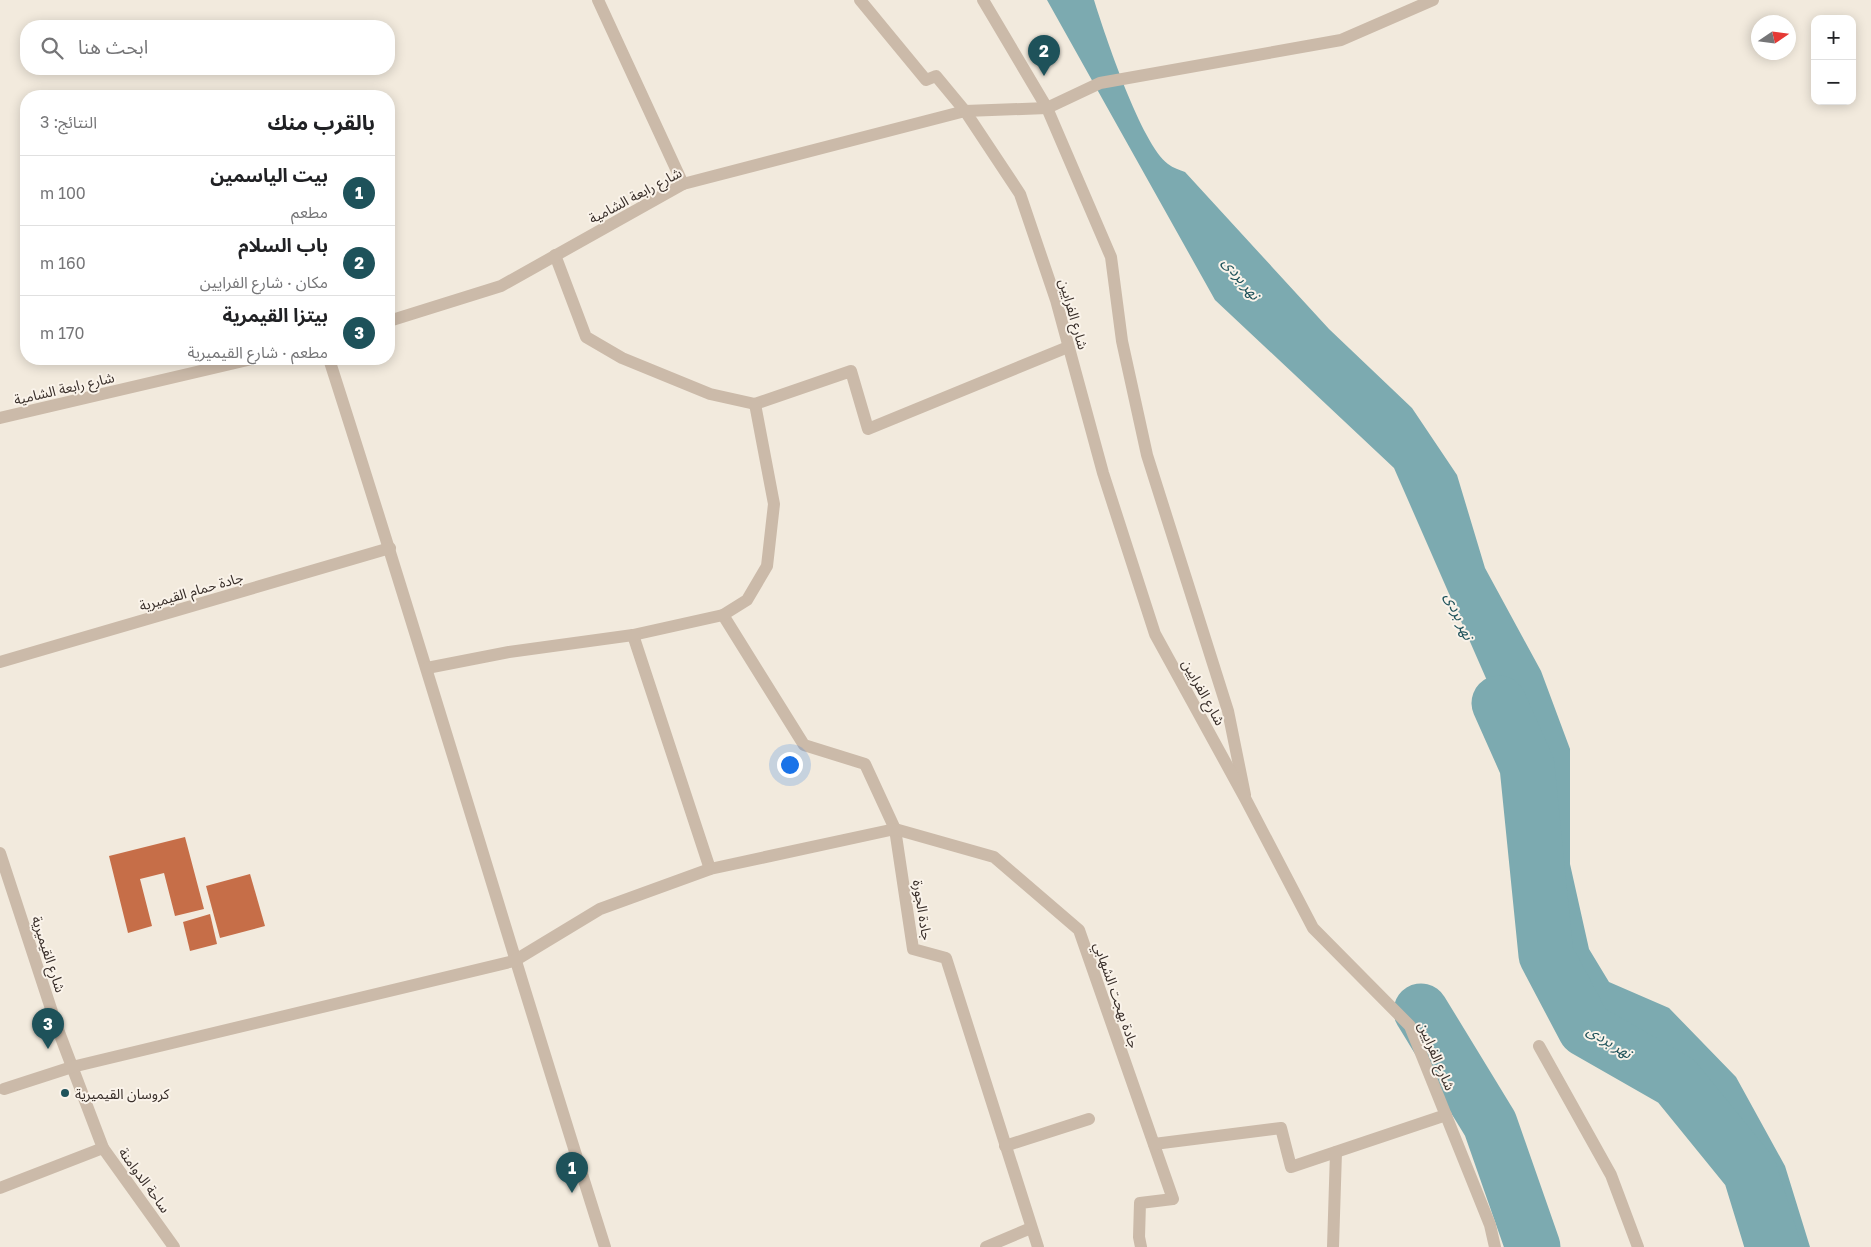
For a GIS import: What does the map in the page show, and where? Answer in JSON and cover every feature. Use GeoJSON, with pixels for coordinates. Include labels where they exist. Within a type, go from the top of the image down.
{"type":"FeatureCollection","features":[{"type":"Feature","properties":{"kind":"street"},"geometry":{"type":"LineString","coordinates":[[598,0],[683,184]]}},
{"type":"Feature","properties":{"kind":"street","name":"شارع الفرايين"},"geometry":{"type":"LineString","coordinates":[[860,0],[926,80],[936,76],[966,111],[1020,194],[1056,300],[1103,473],[1155,634],[1245,798],[1313,928],[1410,1026],[1490,1225],[1495,1247]]}},
{"type":"Feature","properties":{"kind":"street"},"geometry":{"type":"LineString","coordinates":[[983,0],[1047,108],[1111,256],[1122,341],[1147,455],[1228,711],[1245,798]]}},
{"type":"Feature","properties":{"kind":"street"},"geometry":{"type":"LineString","coordinates":[[1047,108],[1100,83],[1341,40],[1433,0]]}},
{"type":"Feature","properties":{"kind":"street","name":"شارع رابعة الشامية"},"geometry":{"type":"LineString","coordinates":[[395,319],[501,286],[683,184],[966,111],[1047,108]]}},
{"type":"Feature","properties":{"kind":"street"},"geometry":{"type":"LineString","coordinates":[[555,255],[586,337],[622,358],[710,394],[755,404],[851,371],[868,428],[1068,347]]}},
{"type":"Feature","properties":{"kind":"street","name":"شارع رابعة الشامية"},"geometry":{"type":"LineString","coordinates":[[0,418],[226,365]]}},
{"type":"Feature","properties":{"kind":"street"},"geometry":{"type":"LineString","coordinates":[[331,365],[390,548],[514,960],[605,1247]]}},
{"type":"Feature","properties":{"kind":"street"},"geometry":{"type":"LineString","coordinates":[[427,668],[509,652],[633,635],[722,615],[747,600],[767,566],[774,504],[755,404]]}},
{"type":"Feature","properties":{"kind":"street","name":"جادة حمام القيميرية"},"geometry":{"type":"LineString","coordinates":[[0,662],[390,548]]}},
{"type":"Feature","properties":{"kind":"street","name":"جادة الجورة"},"geometry":{"type":"LineString","coordinates":[[722,615],[804,745],[865,764],[895,829],[913,949],[946,958],[1038,1247]]}},
{"type":"Feature","properties":{"kind":"street"},"geometry":{"type":"LineString","coordinates":[[633,635],[710,869]]}},
{"type":"Feature","properties":{"kind":"street"},"geometry":{"type":"LineString","coordinates":[[4,1089],[72,1067],[514,960],[600,908],[710,869],[895,829]]}},
{"type":"Feature","properties":{"kind":"street","name":"جادة بهجت الشهابي"},"geometry":{"type":"LineString","coordinates":[[895,829],[994,857],[1079,930],[1173,1199],[1140,1203],[1139,1237],[1141,1247]]}},
{"type":"Feature","properties":{"kind":"street","name":"شارع القيميرية"},"geometry":{"type":"LineString","coordinates":[[0,853],[57,1027],[103,1148]]}},
{"type":"Feature","properties":{"kind":"street"},"geometry":{"type":"LineString","coordinates":[[1539,1046],[1611,1175],[1638,1247]]}},
{"type":"Feature","properties":{"kind":"street"},"geometry":{"type":"LineString","coordinates":[[1154,1144],[1281,1128],[1291,1167],[1446,1115]]}},
{"type":"Feature","properties":{"kind":"street"},"geometry":{"type":"LineString","coordinates":[[1005,1146],[1090,1119]]}},
{"type":"Feature","properties":{"kind":"street","name":"ساحة الدوامنة"},"geometry":{"type":"LineString","coordinates":[[0,1188],[103,1148],[174,1247]]}},
{"type":"Feature","properties":{"kind":"street"},"geometry":{"type":"LineString","coordinates":[[1333,1247],[1336,1152]]}},
{"type":"Feature","properties":{"kind":"street"},"geometry":{"type":"LineString","coordinates":[[986,1247],[1031,1228]]}},
{"type":"Feature","properties":{"kind":"water"},"geometry":{"type":"Polygon","coordinates":[[[1047,0],[1094,0],[1125,88],[1147,135],[1158,153],[1168,164],[1185,172],[1329,329],[1412,408],[1457,475],[1485,568],[1541,671],[1570,749],[1570,864],[1589,949],[1609,982],[1669,1008],[1736,1077],[1785,1166],[1810,1247],[1763,1247],[1721,1137],[1676,1081],[1585,1029],[1555,993],[1546,955],[1527,772],[1394,468],[1215,300],[1047,0]]]}},
{"type":"Feature","properties":{"kind":"building"},"geometry":{"type":"Polygon","coordinates":[[[185,837],[204,909],[175,916],[164,873],[140,879],[152,926],[128,933],[109,856],[185,837]]]}},
{"type":"Feature","properties":{"kind":"building"},"geometry":{"type":"Polygon","coordinates":[[[250,874],[265,926],[220,938],[206,886],[250,874]]]}},
{"type":"Feature","properties":{"kind":"building"},"geometry":{"type":"Polygon","coordinates":[[[210,914],[217,944],[190,951],[183,922],[210,914]]]}},
{"type":"Feature","properties":{"kind":"waterway","name":"نهر بردى"},"geometry":{"type":"LineString","coordinates":[[1499,703],[1527,766],[1546,955],[1585,1029],[1676,1081],[1750,1172],[1773,1247]]}},
{"type":"Feature","properties":{"kind":"waterway"},"geometry":{"type":"LineString","coordinates":[[1421,1011],[1490,1124],[1533,1247]]}},
{"type":"Feature","properties":{"kind":"place","name":"باب السلام"},"geometry":{"type":"Point","coordinates":[1044,76]}},
{"type":"Feature","properties":{"kind":"place","name":"بيتزا القيمرية"},"geometry":{"type":"Point","coordinates":[48,1049]}},
{"type":"Feature","properties":{"kind":"place","name":"كروسان القيميرية"},"geometry":{"type":"Point","coordinates":[65,1093]}},
{"type":"Feature","properties":{"kind":"place","name":"بيت الياسمين"},"geometry":{"type":"Point","coordinates":[572,1193]}}]}
